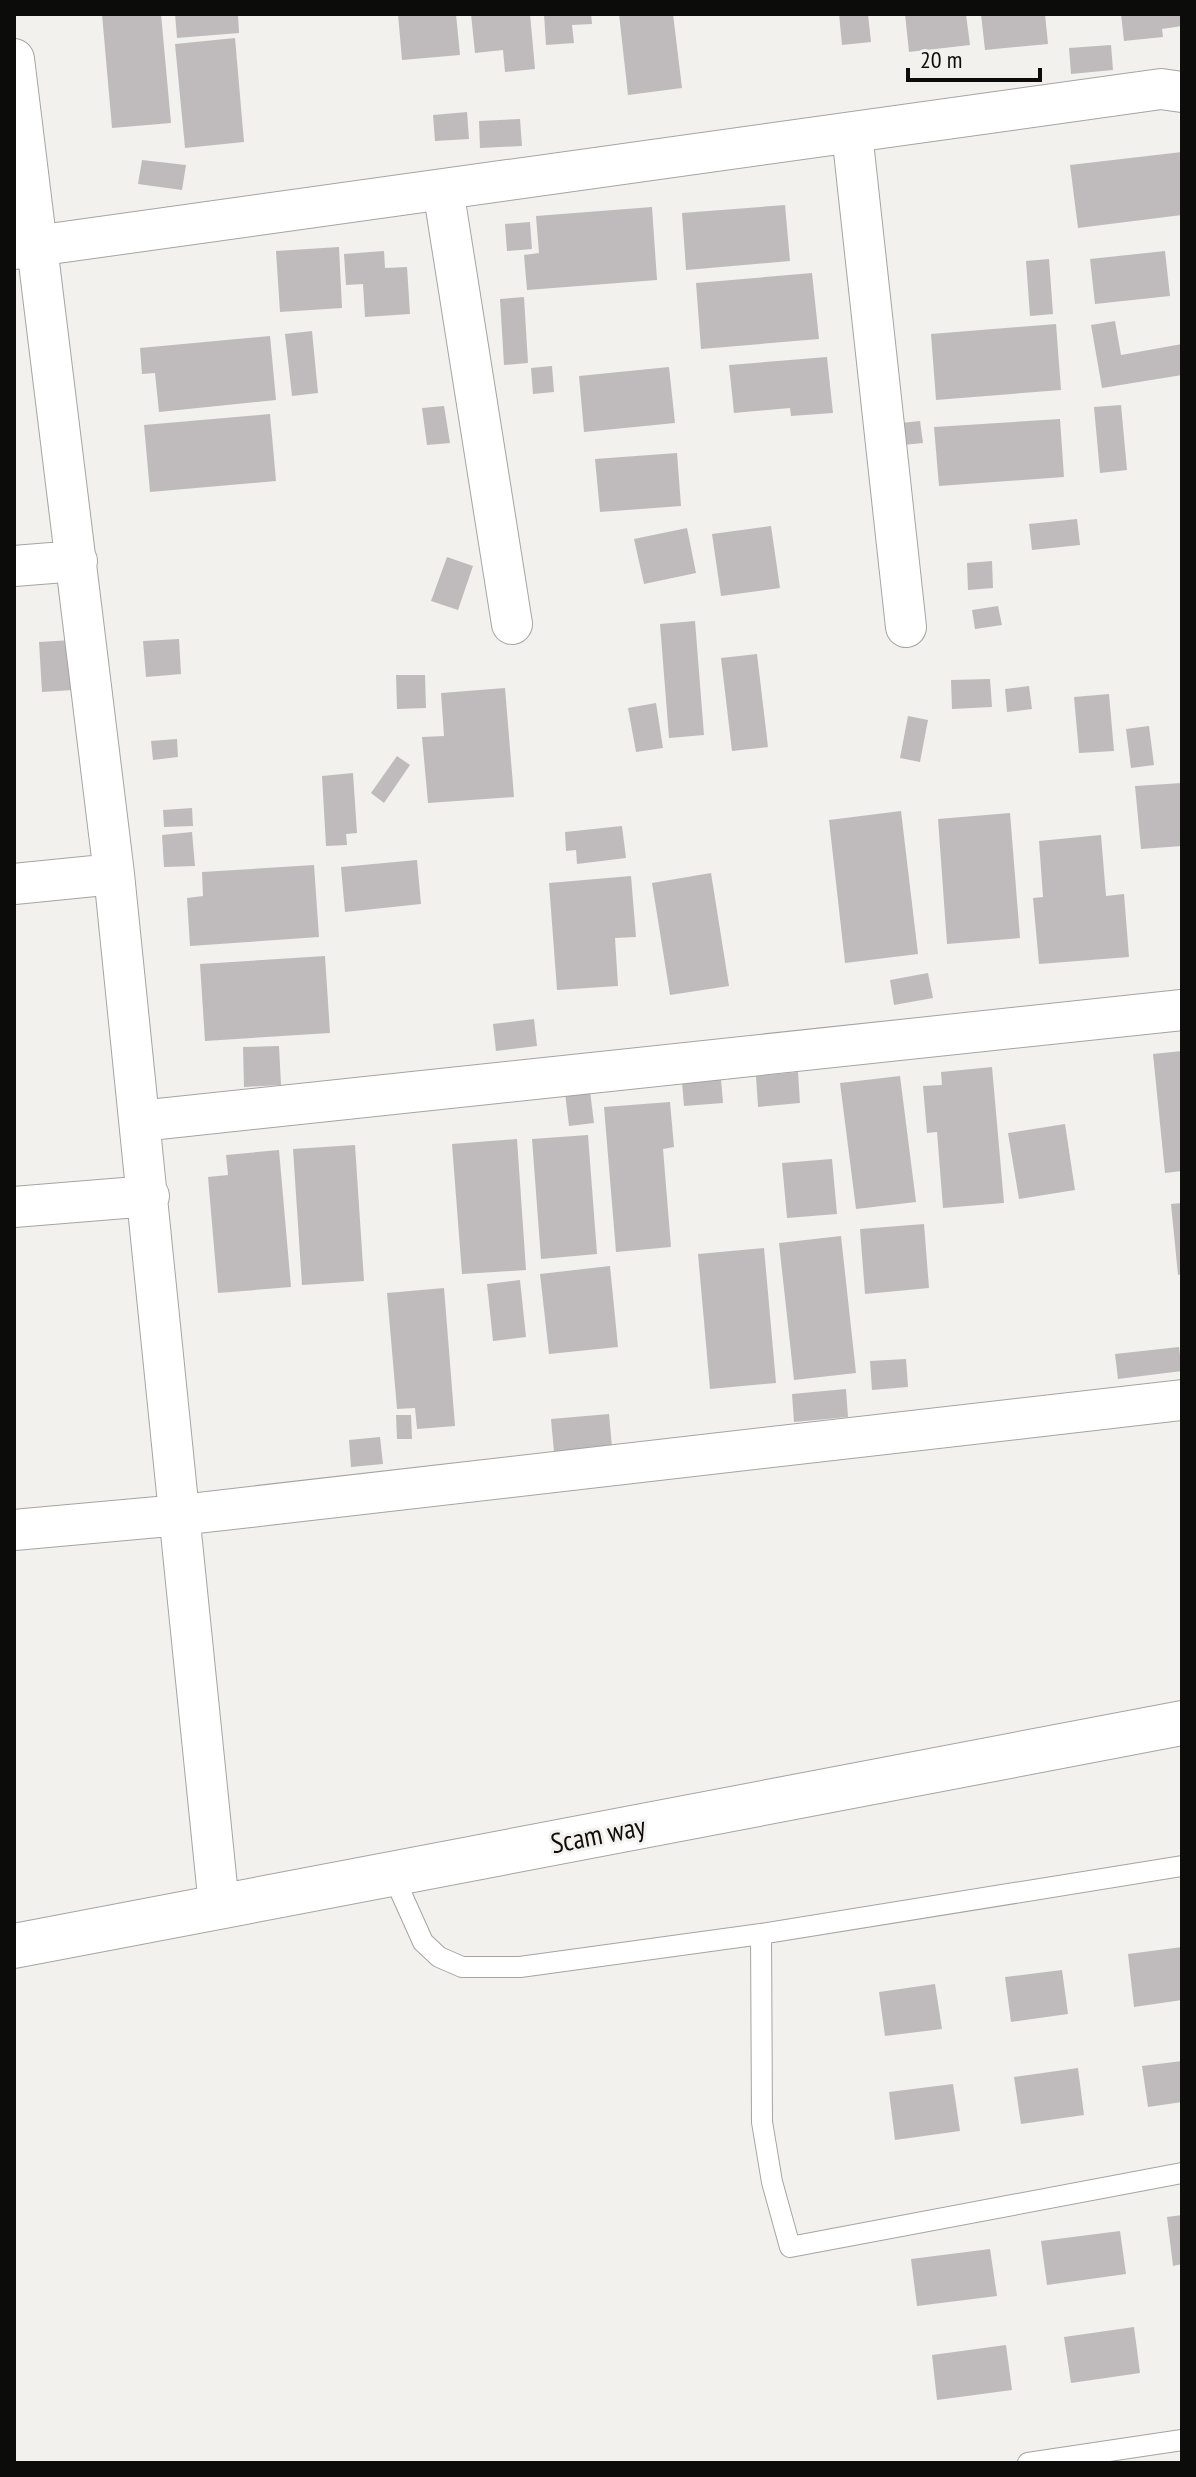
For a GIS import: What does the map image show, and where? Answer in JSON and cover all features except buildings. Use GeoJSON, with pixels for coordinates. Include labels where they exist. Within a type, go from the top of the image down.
{"type":"FeatureCollection","features":[{"type":"Feature","properties":{"kind":"street"},"geometry":{"type":"LineString","coordinates":[[14,59],[26,247],[77,561],[114,874],[219,1906]]}},
{"type":"Feature","properties":{"kind":"street"},"geometry":{"type":"LineString","coordinates":[[26,247],[1161,89],[1182,92]]}},
{"type":"Feature","properties":{"kind":"street"},"geometry":{"type":"LineString","coordinates":[[852,133],[906,627]]}},
{"type":"Feature","properties":{"kind":"street"},"geometry":{"type":"LineString","coordinates":[[443,189],[512,624]]}},
{"type":"Feature","properties":{"kind":"street"},"geometry":{"type":"LineString","coordinates":[[14,566],[77,561]]}},
{"type":"Feature","properties":{"kind":"street"},"geometry":{"type":"LineString","coordinates":[[14,884],[114,874]]}},
{"type":"Feature","properties":{"kind":"street"},"geometry":{"type":"LineString","coordinates":[[140,1121],[1182,1010]]}},
{"type":"Feature","properties":{"kind":"street"},"geometry":{"type":"LineString","coordinates":[[14,1207],[149,1196]]}},
{"type":"Feature","properties":{"kind":"street"},"geometry":{"type":"LineString","coordinates":[[14,1530],[180,1515],[1182,1400]]}},
{"type":"Feature","properties":{"kind":"street","name":"Scam way"},"geometry":{"type":"LineString","coordinates":[[14,1946],[1182,1723]]}},
{"type":"Feature","properties":{"kind":"lane"},"geometry":{"type":"LineString","coordinates":[[392,1873],[423,1942],[439,1957],[462,1967],[520,1967],[761,1934],[1182,1866]]}},
{"type":"Feature","properties":{"kind":"lane"},"geometry":{"type":"LineString","coordinates":[[761,1934],[762,2122],[772,2182],[790,2247],[1182,2173]]}},
{"type":"Feature","properties":{"kind":"lane"},"geometry":{"type":"LineString","coordinates":[[1028,2463],[1182,2440]]}}]}
